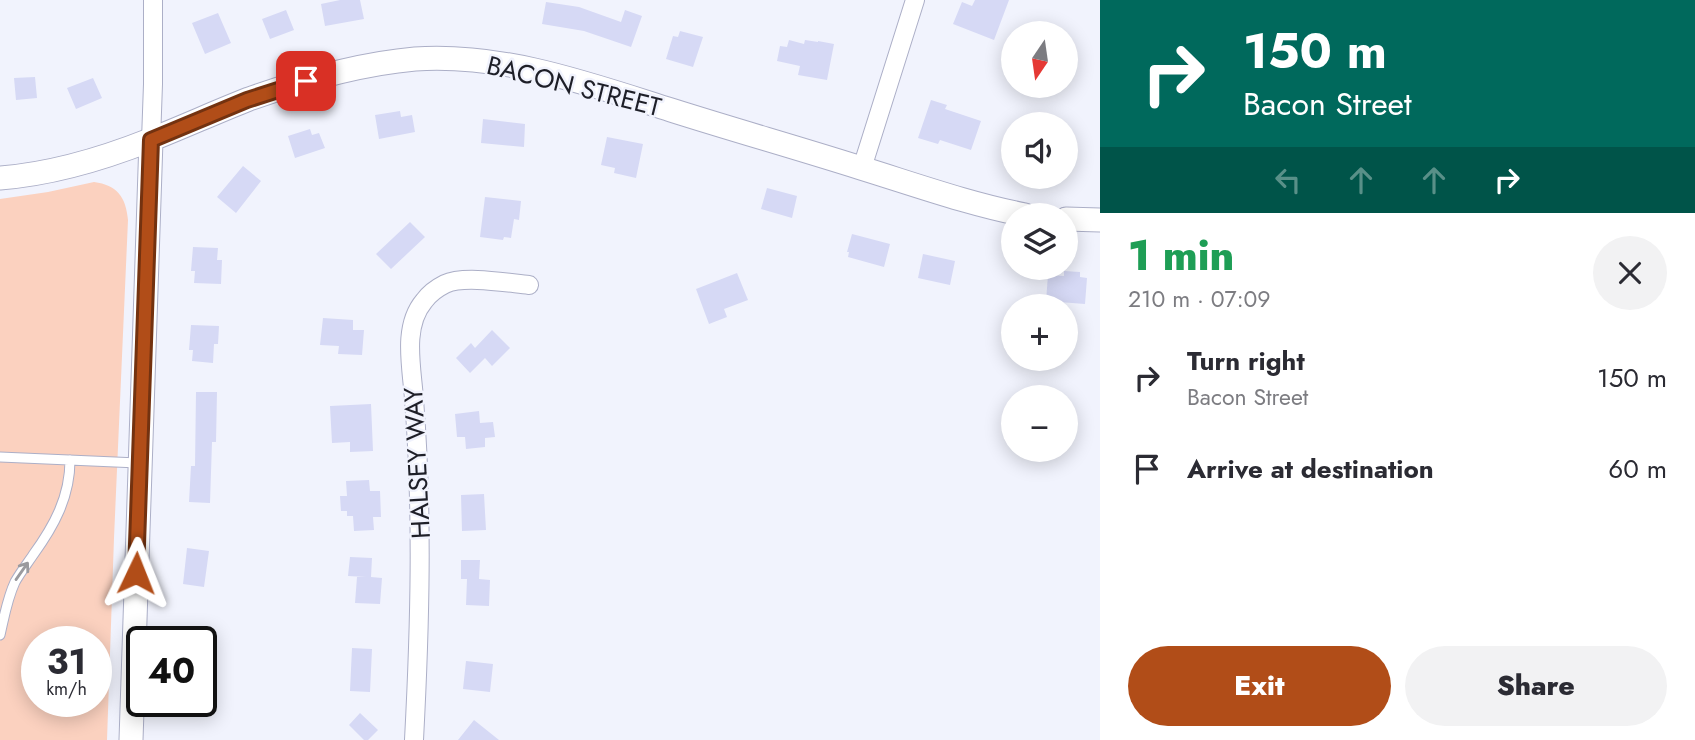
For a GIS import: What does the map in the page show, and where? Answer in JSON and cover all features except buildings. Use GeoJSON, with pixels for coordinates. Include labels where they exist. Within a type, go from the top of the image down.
{"type":"FeatureCollection","features":[{"type":"Feature","properties":{"kind":"street"},"geometry":{"type":"LineString","coordinates":[[131,740],[153,84],[153,0]]}},
{"type":"Feature","properties":{"kind":"street"},"geometry":{"type":"LineString","coordinates":[[862,168],[915,0]]}},
{"type":"Feature","properties":{"kind":"street","name":"BACON STREET"},"geometry":{"type":"LineString","coordinates":[[0,178],[77,164],[151,140],[247,100],[355,67],[417,59],[448,59],[510,66],[578,81],[965,202],[1001,210]]}},
{"type":"Feature","properties":{"kind":"street"},"geometry":{"type":"LineString","coordinates":[[1078,219],[1100,220]]}},
{"type":"Feature","properties":{"kind":"street","name":"HALSEY WAY"},"geometry":{"type":"LineString","coordinates":[[414,740],[421,569],[411,356],[414,316],[432,292],[460,280],[529,285]]}},
{"type":"Feature","properties":{"kind":"lane"},"geometry":{"type":"LineString","coordinates":[[0,457],[140,463]]}},
{"type":"Feature","properties":{"kind":"lane"},"geometry":{"type":"LineString","coordinates":[[0,635],[15,582],[47,536],[60,511],[67,490],[70,460]]}},
{"type":"Feature","properties":{"kind":"shaded area"},"geometry":{"type":"Polygon","coordinates":[[[94,182],[109,186],[119,194],[128,220],[111,626],[21,626],[21,717],[108,717],[107,740],[0,740],[0,199],[94,182]]]}},
{"type":"Feature","properties":{"kind":"route"},"geometry":{"type":"LineString","coordinates":[[136,573],[151,140],[247,100],[306,81]]}}]}
